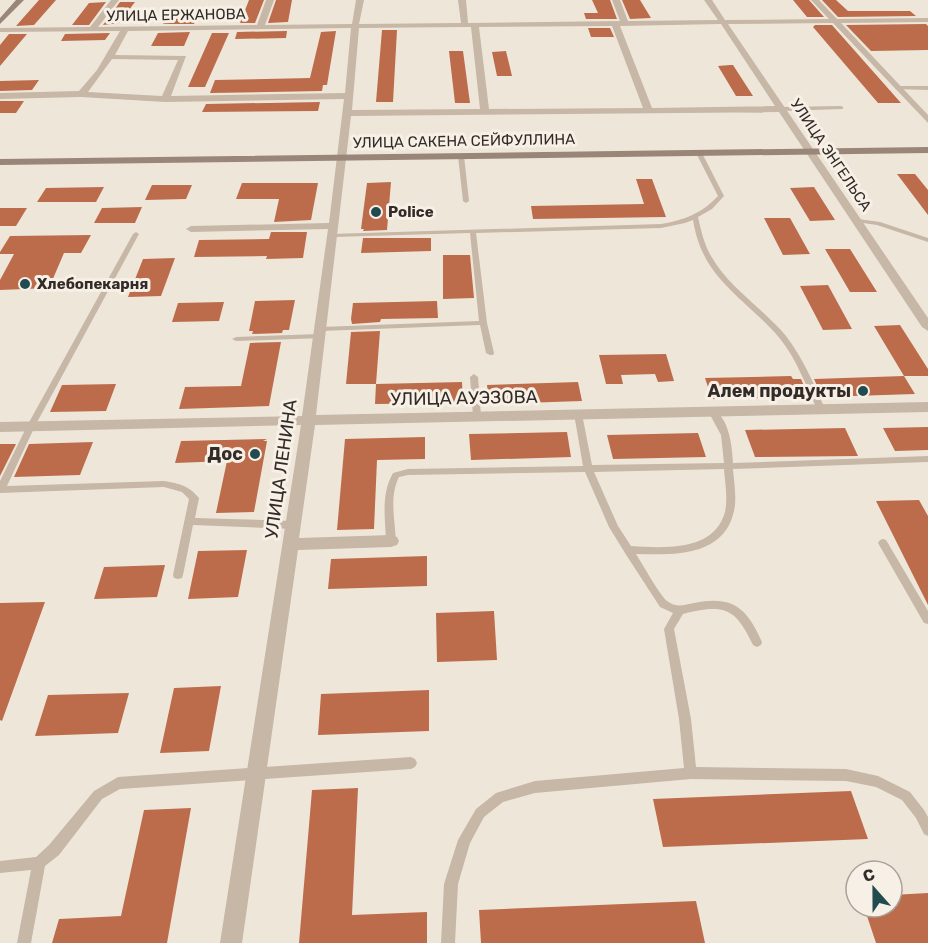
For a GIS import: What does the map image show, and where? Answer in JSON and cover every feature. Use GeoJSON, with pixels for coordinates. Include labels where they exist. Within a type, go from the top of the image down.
{"type":"FeatureCollection","features":[{"type":"Feature","properties":{"kind":"street"},"geometry":{"type":"LineString","coordinates":[[0,22],[20,0]]}},
{"type":"Feature","properties":{"kind":"street"},"geometry":{"type":"LineString","coordinates":[[92,29],[115,0]]}},
{"type":"Feature","properties":{"kind":"street"},"geometry":{"type":"LineString","coordinates":[[260,27],[270,0]]}},
{"type":"Feature","properties":{"kind":"street","name":"УЛИЦА ЛЕНИНА"},"geometry":{"type":"LineString","coordinates":[[231,943],[309,419],[343,158],[355,26],[360,0]]}},
{"type":"Feature","properties":{"kind":"street"},"geometry":{"type":"LineString","coordinates":[[462,0],[465,25]]}},
{"type":"Feature","properties":{"kind":"street"},"geometry":{"type":"LineString","coordinates":[[616,0],[620,23],[648,110]]}},
{"type":"Feature","properties":{"kind":"street","name":"УЛИЦА ЭНГЕЛЬСА"},"geometry":{"type":"LineString","coordinates":[[708,0],[928,327]]}},
{"type":"Feature","properties":{"kind":"street"},"geometry":{"type":"LineString","coordinates":[[815,0],[832,21],[928,120]]}},
{"type":"Feature","properties":{"kind":"street","name":"УЛИЦА ЕРЖАНОВА"},"geometry":{"type":"LineString","coordinates":[[0,30],[928,20]]}},
{"type":"Feature","properties":{"kind":"street"},"geometry":{"type":"LineString","coordinates":[[475,25],[485,112]]}},
{"type":"Feature","properties":{"kind":"street"},"geometry":{"type":"LineString","coordinates":[[81,94],[110,57],[125,29]]}},
{"type":"Feature","properties":{"kind":"street"},"geometry":{"type":"LineString","coordinates":[[110,57],[183,58],[165,99]]}},
{"type":"Feature","properties":{"kind":"street"},"geometry":{"type":"LineString","coordinates":[[0,96],[81,94],[165,99],[349,96]]}},
{"type":"Feature","properties":{"kind":"street"},"geometry":{"type":"LineString","coordinates":[[347,113],[782,109]]}},
{"type":"Feature","properties":{"kind":"street","name":"УЛИЦА САКЕНА СЕЙФУЛЛИНА"},"geometry":{"type":"LineString","coordinates":[[0,162],[928,150]]}},
{"type":"Feature","properties":{"kind":"street"},"geometry":{"type":"LineString","coordinates":[[191,229],[334,230]]}},
{"type":"Feature","properties":{"kind":"street","name":"УЛИЦА АУЭЗОВА"},"geometry":{"type":"LineString","coordinates":[[0,427],[928,407]]}},
{"type":"Feature","properties":{"kind":"street"},"geometry":{"type":"LineString","coordinates":[[290,544],[391,541]]}},
{"type":"Feature","properties":{"kind":"lane"},"geometry":{"type":"LineString","coordinates":[[897,88],[928,88]]}},
{"type":"Feature","properties":{"kind":"lane"},"geometry":{"type":"LineString","coordinates":[[782,109],[841,108]]}},
{"type":"Feature","properties":{"kind":"lane"},"geometry":{"type":"LineString","coordinates":[[334,230],[473,232],[661,226],[683,222],[710,208],[721,196],[699,153]]}},
{"type":"Feature","properties":{"kind":"lane"},"geometry":{"type":"LineString","coordinates":[[461,156],[466,201]]}},
{"type":"Feature","properties":{"kind":"lane"},"geometry":{"type":"LineString","coordinates":[[695,216],[704,250],[728,284],[785,340],[821,409]]}},
{"type":"Feature","properties":{"kind":"lane"},"geometry":{"type":"LineString","coordinates":[[858,221],[878,223],[928,240]]}},
{"type":"Feature","properties":{"kind":"lane"},"geometry":{"type":"LineString","coordinates":[[473,232],[483,324],[490,352]]}},
{"type":"Feature","properties":{"kind":"lane"},"geometry":{"type":"LineString","coordinates":[[136,234],[31,426],[0,489],[164,484],[185,489],[194,498],[177,576]]}},
{"type":"Feature","properties":{"kind":"lane"},"geometry":{"type":"LineString","coordinates":[[236,339],[483,324]]}},
{"type":"Feature","properties":{"kind":"lane"},"geometry":{"type":"LineString","coordinates":[[474,377],[477,416]]}},
{"type":"Feature","properties":{"kind":"lane"},"geometry":{"type":"LineString","coordinates":[[628,550],[684,548],[711,541],[723,532],[730,510],[728,466],[730,453],[722,424],[712,411]]}},
{"type":"Feature","properties":{"kind":"lane"},"geometry":{"type":"LineString","coordinates":[[578,414],[588,469],[614,527],[664,604],[680,612],[722,604],[738,613],[751,627],[757,642]]}},
{"type":"Feature","properties":{"kind":"lane"},"geometry":{"type":"LineString","coordinates":[[391,541],[389,499],[391,482],[396,475],[423,470],[728,466],[928,459]]}},
{"type":"Feature","properties":{"kind":"lane"},"geometry":{"type":"LineString","coordinates":[[189,521],[293,525]]}},
{"type":"Feature","properties":{"kind":"lane"},"geometry":{"type":"LineString","coordinates":[[883,543],[927,617]]}},
{"type":"Feature","properties":{"kind":"lane"},"geometry":{"type":"LineString","coordinates":[[680,612],[669,628],[685,719],[691,773]]}},
{"type":"Feature","properties":{"kind":"lane"},"geometry":{"type":"LineString","coordinates":[[0,867],[39,863],[54,850],[98,795],[118,783],[411,763]]}},
{"type":"Feature","properties":{"kind":"lane"},"geometry":{"type":"LineString","coordinates":[[448,943],[451,884],[464,840],[480,813],[500,797],[535,787],[691,773],[846,775],[878,782],[906,796],[920,814],[928,831]]}},
{"type":"Feature","properties":{"kind":"lane"},"geometry":{"type":"LineString","coordinates":[[24,943],[39,863]]}},
{"type":"Feature","properties":{"kind":"building"},"geometry":{"type":"Polygon","coordinates":[[[39,0],[56,0],[34,25],[16,26],[39,0]]]}},
{"type":"Feature","properties":{"kind":"building"},"geometry":{"type":"Polygon","coordinates":[[[249,0],[264,0],[255,23],[240,23],[249,0]]]}},
{"type":"Feature","properties":{"kind":"building"},"geometry":{"type":"Polygon","coordinates":[[[276,0],[292,0],[288,22],[268,23],[276,0]]]}},
{"type":"Feature","properties":{"kind":"building"},"geometry":{"type":"Polygon","coordinates":[[[592,0],[610,0],[617,19],[586,19],[584,13],[598,13],[592,0]]]}},
{"type":"Feature","properties":{"kind":"building"},"geometry":{"type":"Polygon","coordinates":[[[622,0],[640,0],[651,18],[630,19],[622,0]]]}},
{"type":"Feature","properties":{"kind":"building"},"geometry":{"type":"Polygon","coordinates":[[[793,0],[809,0],[824,17],[807,17],[793,0]]]}},
{"type":"Feature","properties":{"kind":"building"},"geometry":{"type":"Polygon","coordinates":[[[822,0],[836,0],[848,11],[910,11],[916,16],[838,17],[822,0]]]}},
{"type":"Feature","properties":{"kind":"building"},"geometry":{"type":"Polygon","coordinates":[[[106,2],[89,25],[72,25],[89,3],[106,2]]]}},
{"type":"Feature","properties":{"kind":"building"},"geometry":{"type":"Polygon","coordinates":[[[120,2],[135,2],[119,23],[103,25],[120,2]]]}},
{"type":"Feature","properties":{"kind":"building"},"geometry":{"type":"Polygon","coordinates":[[[197,17],[194,24],[163,24],[166,18],[197,17]]]}},
{"type":"Feature","properties":{"kind":"building"},"geometry":{"type":"Polygon","coordinates":[[[926,24],[928,26],[928,50],[871,51],[846,25],[926,24]]]}},
{"type":"Feature","properties":{"kind":"building"},"geometry":{"type":"Polygon","coordinates":[[[832,25],[901,103],[878,103],[813,27],[832,25]]]}},
{"type":"Feature","properties":{"kind":"building"},"geometry":{"type":"Polygon","coordinates":[[[588,28],[610,28],[614,37],[591,37],[588,28]]]}},
{"type":"Feature","properties":{"kind":"building"},"geometry":{"type":"Polygon","coordinates":[[[382,30],[397,30],[393,102],[376,102],[382,30]]]}},
{"type":"Feature","properties":{"kind":"building"},"geometry":{"type":"Polygon","coordinates":[[[287,31],[286,38],[235,39],[237,32],[287,31]]]}},
{"type":"Feature","properties":{"kind":"building"},"geometry":{"type":"Polygon","coordinates":[[[336,31],[327,85],[323,85],[322,91],[210,93],[215,80],[310,78],[321,32],[336,31]]]}},
{"type":"Feature","properties":{"kind":"building"},"geometry":{"type":"Polygon","coordinates":[[[190,32],[184,46],[151,46],[158,33],[190,32]]]}},
{"type":"Feature","properties":{"kind":"building"},"geometry":{"type":"Polygon","coordinates":[[[110,33],[105,40],[61,41],[65,34],[110,33]]]}},
{"type":"Feature","properties":{"kind":"building"},"geometry":{"type":"Polygon","coordinates":[[[212,33],[229,33],[205,87],[188,87],[212,33]]]}},
{"type":"Feature","properties":{"kind":"building"},"geometry":{"type":"Polygon","coordinates":[[[9,34],[27,34],[0,66],[0,45],[9,34]]]}},
{"type":"Feature","properties":{"kind":"building"},"geometry":{"type":"Polygon","coordinates":[[[449,51],[463,51],[470,103],[455,103],[449,51]]]}},
{"type":"Feature","properties":{"kind":"building"},"geometry":{"type":"Polygon","coordinates":[[[506,51],[512,76],[497,76],[492,52],[506,51]]]}},
{"type":"Feature","properties":{"kind":"building"},"geometry":{"type":"Polygon","coordinates":[[[733,65],[753,96],[736,96],[718,66],[733,65]]]}},
{"type":"Feature","properties":{"kind":"building"},"geometry":{"type":"Polygon","coordinates":[[[39,80],[32,90],[0,91],[0,81],[39,80]]]}},
{"type":"Feature","properties":{"kind":"building"},"geometry":{"type":"Polygon","coordinates":[[[0,101],[24,101],[16,113],[0,113],[0,101]]]}},
{"type":"Feature","properties":{"kind":"building"},"geometry":{"type":"Polygon","coordinates":[[[320,102],[318,111],[202,112],[206,104],[320,102]]]}},
{"type":"Feature","properties":{"kind":"building"},"geometry":{"type":"Polygon","coordinates":[[[897,174],[915,174],[928,190],[928,215],[897,174]]]}},
{"type":"Feature","properties":{"kind":"building"},"geometry":{"type":"Polygon","coordinates":[[[636,179],[652,179],[666,217],[533,219],[531,206],[644,204],[636,179]]]}},
{"type":"Feature","properties":{"kind":"building","name":"Police"},"geometry":{"type":"Polygon","coordinates":[[[391,182],[387,230],[363,231],[364,229],[361,229],[367,183],[391,182]]]}},
{"type":"Feature","properties":{"kind":"building"},"geometry":{"type":"Polygon","coordinates":[[[242,183],[318,183],[311,220],[274,222],[279,199],[236,199],[242,183]]]}},
{"type":"Feature","properties":{"kind":"building"},"geometry":{"type":"Polygon","coordinates":[[[152,185],[192,185],[186,199],[145,200],[152,185]]]}},
{"type":"Feature","properties":{"kind":"building"},"geometry":{"type":"Polygon","coordinates":[[[104,187],[96,202],[37,202],[46,188],[104,187]]]}},
{"type":"Feature","properties":{"kind":"building"},"geometry":{"type":"Polygon","coordinates":[[[814,187],[835,220],[810,221],[790,188],[814,187]]]}},
{"type":"Feature","properties":{"kind":"building"},"geometry":{"type":"Polygon","coordinates":[[[142,207],[135,223],[94,223],[102,208],[142,207]]]}},
{"type":"Feature","properties":{"kind":"building"},"geometry":{"type":"Polygon","coordinates":[[[0,208],[27,208],[16,226],[0,226],[0,208]]]}},
{"type":"Feature","properties":{"kind":"building"},"geometry":{"type":"Polygon","coordinates":[[[764,218],[790,218],[810,254],[783,255],[764,218]]]}},
{"type":"Feature","properties":{"kind":"building"},"geometry":{"type":"Polygon","coordinates":[[[271,232],[307,232],[303,258],[194,257],[199,240],[269,239],[271,232]]]}},
{"type":"Feature","properties":{"kind":"building"},"geometry":{"type":"Polygon","coordinates":[[[91,235],[81,253],[64,253],[49,288],[0,290],[0,280],[14,254],[0,254],[10,236],[91,235]]]}},
{"type":"Feature","properties":{"kind":"building"},"geometry":{"type":"Polygon","coordinates":[[[363,238],[431,238],[431,251],[361,253],[363,238]]]}},
{"type":"Feature","properties":{"kind":"building"},"geometry":{"type":"Polygon","coordinates":[[[825,249],[850,249],[877,292],[850,292],[825,249]]]}},
{"type":"Feature","properties":{"kind":"building"},"geometry":{"type":"Polygon","coordinates":[[[443,255],[470,255],[474,298],[443,299],[443,255]]]}},
{"type":"Feature","properties":{"kind":"building"},"geometry":{"type":"Polygon","coordinates":[[[175,258],[161,296],[128,297],[143,259],[175,258]]]}},
{"type":"Feature","properties":{"kind":"building"},"geometry":{"type":"Polygon","coordinates":[[[828,285],[852,329],[823,330],[800,286],[828,285]]]}},
{"type":"Feature","properties":{"kind":"building"},"geometry":{"type":"Polygon","coordinates":[[[295,300],[289,330],[283,330],[282,333],[252,334],[253,331],[249,331],[255,301],[295,300]]]}},
{"type":"Feature","properties":{"kind":"building"},"geometry":{"type":"Polygon","coordinates":[[[437,301],[438,318],[381,319],[380,322],[352,324],[353,303],[437,301]]]}},
{"type":"Feature","properties":{"kind":"building"},"geometry":{"type":"Polygon","coordinates":[[[224,302],[219,321],[172,322],[178,303],[224,302]]]}},
{"type":"Feature","properties":{"kind":"building"},"geometry":{"type":"Polygon","coordinates":[[[900,325],[928,369],[928,376],[904,376],[874,326],[900,325]]]}},
{"type":"Feature","properties":{"kind":"building"},"geometry":{"type":"Polygon","coordinates":[[[380,331],[376,384],[346,384],[351,332],[380,331]]]}},
{"type":"Feature","properties":{"kind":"building"},"geometry":{"type":"Polygon","coordinates":[[[281,342],[269,406],[179,409],[185,387],[241,386],[250,343],[281,342]]]}},
{"type":"Feature","properties":{"kind":"building"},"geometry":{"type":"Polygon","coordinates":[[[666,354],[674,381],[658,382],[655,374],[621,375],[623,384],[606,384],[599,355],[666,354]]]}},
{"type":"Feature","properties":{"kind":"building"},"geometry":{"type":"Polygon","coordinates":[[[791,376],[793,379],[801,379],[809,397],[712,399],[705,378],[791,376]]]}},
{"type":"Feature","properties":{"kind":"building"},"geometry":{"type":"Polygon","coordinates":[[[904,376],[915,394],[822,397],[814,379],[904,376]]]}},
{"type":"Feature","properties":{"kind":"building"},"geometry":{"type":"Polygon","coordinates":[[[462,382],[463,403],[375,404],[376,384],[462,382]]]}},
{"type":"Feature","properties":{"kind":"building"},"geometry":{"type":"Polygon","coordinates":[[[578,382],[582,401],[489,404],[487,385],[578,382]]]}},
{"type":"Feature","properties":{"kind":"building"},"geometry":{"type":"Polygon","coordinates":[[[116,384],[106,411],[50,412],[62,385],[116,384]]]}},
{"type":"Feature","properties":{"kind":"building"},"geometry":{"type":"Polygon","coordinates":[[[928,427],[928,450],[895,451],[883,428],[928,427]]]}},
{"type":"Feature","properties":{"kind":"building"},"geometry":{"type":"Polygon","coordinates":[[[845,428],[858,456],[755,457],[745,430],[845,428]]]}},
{"type":"Feature","properties":{"kind":"building"},"geometry":{"type":"Polygon","coordinates":[[[567,432],[571,457],[471,460],[469,434],[567,432]]]}},
{"type":"Feature","properties":{"kind":"building"},"geometry":{"type":"Polygon","coordinates":[[[698,433],[706,457],[613,459],[607,435],[698,433]]]}},
{"type":"Feature","properties":{"kind":"building"},"geometry":{"type":"Polygon","coordinates":[[[425,437],[425,459],[377,460],[374,529],[337,530],[345,439],[425,437]]]}},
{"type":"Feature","properties":{"kind":"building"},"geometry":{"type":"Polygon","coordinates":[[[267,439],[263,441],[267,441],[254,512],[216,513],[227,461],[175,463],[181,441],[267,439]]]}},
{"type":"Feature","properties":{"kind":"building"},"geometry":{"type":"Polygon","coordinates":[[[93,442],[80,475],[14,477],[29,444],[93,442]]]}},
{"type":"Feature","properties":{"kind":"building"},"geometry":{"type":"Polygon","coordinates":[[[0,444],[16,444],[0,476],[0,444]]]}},
{"type":"Feature","properties":{"kind":"building"},"geometry":{"type":"Polygon","coordinates":[[[919,500],[928,516],[928,605],[876,501],[919,500]]]}},
{"type":"Feature","properties":{"kind":"building"},"geometry":{"type":"Polygon","coordinates":[[[247,550],[238,597],[188,599],[198,551],[247,550]]]}},
{"type":"Feature","properties":{"kind":"building"},"geometry":{"type":"Polygon","coordinates":[[[427,556],[427,586],[328,589],[331,559],[427,556]]]}},
{"type":"Feature","properties":{"kind":"building"},"geometry":{"type":"Polygon","coordinates":[[[165,565],[157,597],[94,599],[104,567],[165,565]]]}},
{"type":"Feature","properties":{"kind":"building"},"geometry":{"type":"Polygon","coordinates":[[[45,602],[2,721],[0,720],[0,603],[45,602]]]}},
{"type":"Feature","properties":{"kind":"building"},"geometry":{"type":"Polygon","coordinates":[[[494,611],[497,660],[437,662],[436,613],[494,611]]]}},
{"type":"Feature","properties":{"kind":"building"},"geometry":{"type":"Polygon","coordinates":[[[221,686],[209,751],[160,753],[174,688],[221,686]]]}},
{"type":"Feature","properties":{"kind":"building"},"geometry":{"type":"Polygon","coordinates":[[[429,690],[429,731],[318,735],[321,694],[429,690]]]}},
{"type":"Feature","properties":{"kind":"building"},"geometry":{"type":"Polygon","coordinates":[[[129,693],[118,733],[35,736],[48,695],[129,693]]]}},
{"type":"Feature","properties":{"kind":"building"},"geometry":{"type":"Polygon","coordinates":[[[358,788],[352,915],[427,912],[427,943],[299,943],[312,790],[358,788]]]}},
{"type":"Feature","properties":{"kind":"building"},"geometry":{"type":"Polygon","coordinates":[[[851,791],[868,839],[663,847],[653,799],[851,791]]]}},
{"type":"Feature","properties":{"kind":"building"},"geometry":{"type":"Polygon","coordinates":[[[191,808],[167,943],[52,943],[59,919],[121,916],[144,810],[191,808]]]}},
{"type":"Feature","properties":{"kind":"building"},"geometry":{"type":"Polygon","coordinates":[[[928,893],[928,943],[876,943],[868,919],[904,919],[904,894],[928,893]]]}},
{"type":"Feature","properties":{"kind":"building"},"geometry":{"type":"Polygon","coordinates":[[[696,901],[705,943],[481,943],[479,910],[696,901]]]}},
{"type":"Feature","properties":{"kind":"place","name":"Police"},"geometry":{"type":"Point","coordinates":[376,212]}},
{"type":"Feature","properties":{"kind":"place","name":"Хлебопекарня"},"geometry":{"type":"Point","coordinates":[25,284]}},
{"type":"Feature","properties":{"kind":"place","name":"Алем продукты"},"geometry":{"type":"Point","coordinates":[863,391]}},
{"type":"Feature","properties":{"kind":"place","name":"Дос"},"geometry":{"type":"Point","coordinates":[255,454]}}]}
